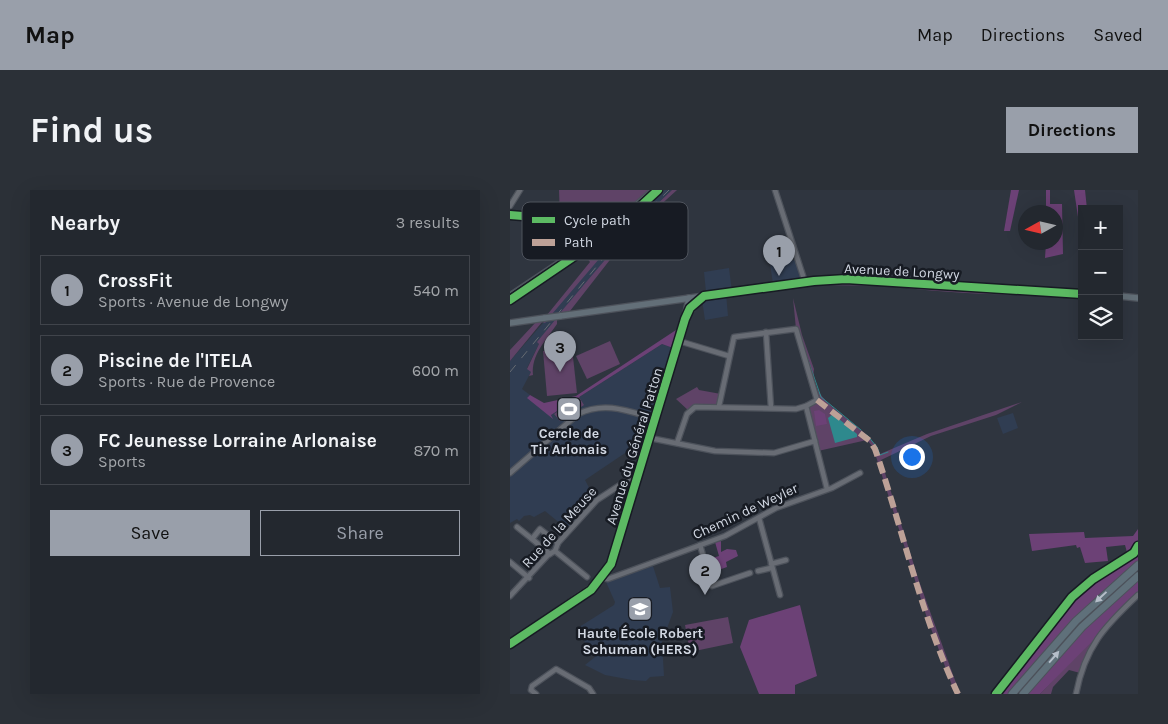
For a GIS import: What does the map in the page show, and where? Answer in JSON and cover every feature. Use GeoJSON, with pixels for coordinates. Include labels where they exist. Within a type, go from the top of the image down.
{"type":"FeatureCollection","features":[{"type":"Feature","properties":{"kind":"highway"},"geometry":{"type":"LineString","coordinates":[[1012,694],[1076,621],[1138,565]]}},
{"type":"Feature","properties":{"kind":"highway"},"geometry":{"type":"LineString","coordinates":[[1023,694],[1082,627],[1138,576]]}},
{"type":"Feature","properties":{"kind":"main road"},"geometry":{"type":"LineString","coordinates":[[641,202],[654,190]]}},
{"type":"Feature","properties":{"kind":"main road"},"geometry":{"type":"LineString","coordinates":[[510,296],[563,260]]}},
{"type":"Feature","properties":{"kind":"main road","name":"Avenue de Longwy"},"geometry":{"type":"LineString","coordinates":[[510,323],[805,282],[846,280],[1078,294]]}},
{"type":"Feature","properties":{"kind":"main road"},"geometry":{"type":"LineString","coordinates":[[690,308],[704,296]]}},
{"type":"Feature","properties":{"kind":"main road"},"geometry":{"type":"LineString","coordinates":[[1123,296],[1138,297]]}},
{"type":"Feature","properties":{"kind":"main road"},"geometry":{"type":"LineString","coordinates":[[685,319],[690,308],[690,298]]}},
{"type":"Feature","properties":{"kind":"main road"},"geometry":{"type":"LineString","coordinates":[[685,319],[690,298]]}},
{"type":"Feature","properties":{"kind":"main road"},"geometry":{"type":"LineString","coordinates":[[660,302],[664,304],[683,303],[686,306],[685,319]]}},
{"type":"Feature","properties":{"kind":"main road","name":"Avenue du Général Patton"},"geometry":{"type":"LineString","coordinates":[[510,644],[591,590],[602,577],[617,550],[685,319]]}},
{"type":"Feature","properties":{"kind":"street"},"geometry":{"type":"LineString","coordinates":[[510,206],[520,190]]}},
{"type":"Feature","properties":{"kind":"street"},"geometry":{"type":"LineString","coordinates":[[775,190],[805,282]]}},
{"type":"Feature","properties":{"kind":"street"},"geometry":{"type":"LineString","coordinates":[[677,443],[690,409],[700,406],[796,408],[806,406],[817,400],[796,329],[734,337],[719,406]]}},
{"type":"Feature","properties":{"kind":"street"},"geometry":{"type":"LineString","coordinates":[[766,332],[771,408]]}},
{"type":"Feature","properties":{"kind":"street"},"geometry":{"type":"LineString","coordinates":[[679,341],[729,356]]}},
{"type":"Feature","properties":{"kind":"street"},"geometry":{"type":"LineString","coordinates":[[510,473],[578,414],[588,409],[608,406],[656,419]]}},
{"type":"Feature","properties":{"kind":"street"},"geometry":{"type":"LineString","coordinates":[[806,406],[827,489]]}},
{"type":"Feature","properties":{"kind":"street"},"geometry":{"type":"LineString","coordinates":[[650,438],[715,451],[774,453],[815,441]]}},
{"type":"Feature","properties":{"kind":"street","name":"Rue de la Meuse"},"geometry":{"type":"LineString","coordinates":[[510,596],[553,552],[558,543],[597,500],[628,478],[640,472]]}},
{"type":"Feature","properties":{"kind":"street","name":"Chemin de Weyler"},"geometry":{"type":"LineString","coordinates":[[602,577],[606,580],[725,536],[788,502],[827,489],[860,473]]}},
{"type":"Feature","properties":{"kind":"street"},"geometry":{"type":"LineString","coordinates":[[628,478],[637,480]]}},
{"type":"Feature","properties":{"kind":"street"},"geometry":{"type":"LineString","coordinates":[[758,518],[780,595]]}},
{"type":"Feature","properties":{"kind":"street"},"geometry":{"type":"LineString","coordinates":[[517,527],[587,577]]}},
{"type":"Feature","properties":{"kind":"street"},"geometry":{"type":"LineString","coordinates":[[532,539],[540,529],[558,543]]}},
{"type":"Feature","properties":{"kind":"street"},"geometry":{"type":"LineString","coordinates":[[700,545],[712,586],[750,573]]}},
{"type":"Feature","properties":{"kind":"street"},"geometry":{"type":"LineString","coordinates":[[996,694],[1072,598],[1093,579],[1134,553],[1138,546]]}},
{"type":"Feature","properties":{"kind":"street"},"geometry":{"type":"LineString","coordinates":[[758,571],[786,560]]}},
{"type":"Feature","properties":{"kind":"street"},"geometry":{"type":"LineString","coordinates":[[510,562],[529,578]]}},
{"type":"Feature","properties":{"kind":"street"},"geometry":{"type":"LineString","coordinates":[[1076,694],[1080,673],[1088,653],[1115,616],[1138,595]]}},
{"type":"Feature","properties":{"kind":"street"},"geometry":{"type":"LineString","coordinates":[[536,694],[531,690],[532,686],[556,669],[589,688],[593,694]]}},
{"type":"Feature","properties":{"kind":"shaded area"},"geometry":{"type":"Polygon","coordinates":[[[559,190],[664,190],[652,202],[559,202],[559,190]]]}},
{"type":"Feature","properties":{"kind":"shaded area"},"geometry":{"type":"Polygon","coordinates":[[[664,190],[672,190],[659,202],[652,202],[664,190]]]}},
{"type":"Feature","properties":{"kind":"shaded area"},"geometry":{"type":"Polygon","coordinates":[[[672,190],[677,190],[664,202],[659,202],[672,190]]]}},
{"type":"Feature","properties":{"kind":"shaded area"},"geometry":{"type":"Polygon","coordinates":[[[773,190],[776,190],[806,278],[871,276],[1078,290],[1078,298],[950,292],[906,288],[905,286],[814,285],[814,281],[805,282],[773,190]]]}},
{"type":"Feature","properties":{"kind":"shaded area"},"geometry":{"type":"Polygon","coordinates":[[[1011,190],[1019,190],[1010,231],[1004,231],[1011,190]]]}},
{"type":"Feature","properties":{"kind":"shaded area"},"geometry":{"type":"Polygon","coordinates":[[[1046,190],[1050,190],[1050,204],[1062,204],[1062,205],[1046,205],[1046,190]]]}},
{"type":"Feature","properties":{"kind":"shaded area"},"geometry":{"type":"Polygon","coordinates":[[[1074,190],[1085,190],[1087,205],[1078,205],[1078,217],[1074,190]]]}},
{"type":"Feature","properties":{"kind":"shaded area"},"geometry":{"type":"Polygon","coordinates":[[[1046,250],[1063,250],[1063,254],[1045,258],[1046,250]]]}},
{"type":"Feature","properties":{"kind":"shaded area"},"geometry":{"type":"Polygon","coordinates":[[[588,260],[598,260],[552,314],[547,315],[590,262],[588,260]]]}},
{"type":"Feature","properties":{"kind":"shaded area"},"geometry":{"type":"Polygon","coordinates":[[[598,260],[606,260],[538,342],[539,344],[527,368],[531,372],[522,389],[530,395],[528,398],[552,417],[551,415],[662,344],[673,348],[645,444],[637,445],[585,480],[595,499],[583,502],[582,511],[567,529],[545,511],[534,517],[530,515],[524,516],[519,521],[517,519],[510,523],[510,361],[598,260]]]}},
{"type":"Feature","properties":{"kind":"shaded area"},"geometry":{"type":"Polygon","coordinates":[[[605,260],[610,260],[570,311],[560,313],[605,260]]]}},
{"type":"Feature","properties":{"kind":"shaded area"},"geometry":{"type":"Polygon","coordinates":[[[796,260],[801,279],[773,284],[770,263],[796,260]]]}},
{"type":"Feature","properties":{"kind":"shaded area"},"geometry":{"type":"Polygon","coordinates":[[[729,268],[732,292],[726,293],[728,316],[705,320],[702,300],[706,292],[704,272],[729,268]]]}},
{"type":"Feature","properties":{"kind":"shaded area"},"geometry":{"type":"Polygon","coordinates":[[[793,298],[802,335],[814,369],[815,382],[820,394],[874,443],[880,454],[927,434],[1022,402],[996,415],[931,436],[881,460],[919,581],[960,694],[956,694],[953,688],[926,615],[873,447],[867,440],[818,451],[806,406],[817,400],[796,329],[793,298]]]}},
{"type":"Feature","properties":{"kind":"shaded area"},"geometry":{"type":"Polygon","coordinates":[[[557,320],[557,324],[540,348],[534,361],[533,375],[529,376],[531,372],[527,369],[539,344],[537,342],[557,320]]]}},
{"type":"Feature","properties":{"kind":"shaded area"},"geometry":{"type":"Polygon","coordinates":[[[547,321],[545,323],[542,322],[510,361],[510,350],[536,322],[547,321]]]}},
{"type":"Feature","properties":{"kind":"shaded area"},"geometry":{"type":"Polygon","coordinates":[[[676,330],[673,348],[662,344],[551,415],[553,419],[527,398],[530,395],[544,403],[576,396],[676,330]]]}},
{"type":"Feature","properties":{"kind":"shaded area"},"geometry":{"type":"Polygon","coordinates":[[[610,341],[620,364],[587,379],[576,356],[610,341]]]}},
{"type":"Feature","properties":{"kind":"shaded area"},"geometry":{"type":"Polygon","coordinates":[[[572,348],[577,393],[547,396],[543,351],[572,348]]]}},
{"type":"Feature","properties":{"kind":"shaded area"},"geometry":{"type":"Polygon","coordinates":[[[697,387],[699,390],[721,394],[719,406],[700,406],[689,411],[676,399],[697,387]]]}},
{"type":"Feature","properties":{"kind":"shaded area","name":"Cercle de Tir Arlonais"},"geometry":{"type":"Polygon","coordinates":[[[579,397],[584,405],[560,421],[554,414],[579,397]]]}},
{"type":"Feature","properties":{"kind":"shaded area"},"geometry":{"type":"Polygon","coordinates":[[[819,410],[825,414],[827,424],[816,426],[814,411],[819,410]]]}},
{"type":"Feature","properties":{"kind":"shaded area"},"geometry":{"type":"Polygon","coordinates":[[[1013,413],[1018,428],[1003,434],[997,418],[1013,413]]]}},
{"type":"Feature","properties":{"kind":"shaded area"},"geometry":{"type":"Polygon","coordinates":[[[1138,529],[1138,562],[1070,625],[1009,694],[996,694],[1082,588],[1128,556],[1125,545],[1106,547],[1108,561],[1085,563],[1080,547],[1077,548],[1076,545],[1032,551],[1029,534],[1084,532],[1085,538],[1133,536],[1138,529]]]}},
{"type":"Feature","properties":{"kind":"shaded area"},"geometry":{"type":"Polygon","coordinates":[[[721,541],[721,552],[727,549],[736,550],[738,556],[726,562],[727,567],[710,573],[706,560],[719,556],[715,542],[721,541]]]}},
{"type":"Feature","properties":{"kind":"shaded area"},"geometry":{"type":"Polygon","coordinates":[[[653,566],[660,588],[670,587],[673,612],[662,642],[664,676],[650,677],[646,681],[632,680],[605,675],[585,665],[595,657],[576,629],[614,605],[615,602],[606,582],[653,566]]]}},
{"type":"Feature","properties":{"kind":"shaded area"},"geometry":{"type":"Polygon","coordinates":[[[1138,580],[1138,595],[1040,694],[1028,694],[1082,632],[1138,580]]]}},
{"type":"Feature","properties":{"kind":"shaded area"},"geometry":{"type":"Polygon","coordinates":[[[800,605],[817,676],[795,685],[795,694],[759,694],[740,647],[749,620],[800,605]]]}},
{"type":"Feature","properties":{"kind":"shaded area"},"geometry":{"type":"Polygon","coordinates":[[[728,617],[733,643],[690,652],[685,625],[728,617]]]}},
{"type":"Feature","properties":{"kind":"shaded area"},"geometry":{"type":"Polygon","coordinates":[[[1100,631],[1101,634],[1080,673],[1069,670],[1053,687],[1051,694],[1040,694],[1100,631]]]}},
{"type":"Feature","properties":{"kind":"water"},"geometry":{"type":"Polygon","coordinates":[[[833,414],[857,434],[857,437],[835,443],[828,418],[833,414]]]}},
{"type":"Feature","properties":{"kind":"waterway"},"geometry":{"type":"LineString","coordinates":[[807,357],[821,397],[861,430]]}},
{"type":"Feature","properties":{"kind":"waterway"},"geometry":{"type":"LineString","coordinates":[[867,435],[877,447],[880,455],[888,452]]}},
{"type":"Feature","properties":{"kind":"railway"},"geometry":{"type":"LineString","coordinates":[[657,202],[669,190]]}},
{"type":"Feature","properties":{"kind":"railway"},"geometry":{"type":"LineString","coordinates":[[510,372],[602,260]]}},
{"type":"Feature","properties":{"kind":"marked path"},"geometry":{"type":"LineString","coordinates":[[817,400],[870,441],[875,449],[933,634],[958,694]]}},
{"type":"Feature","properties":{"kind":"cycle path"},"geometry":{"type":"LineString","coordinates":[[645,202],[658,190]]}},
{"type":"Feature","properties":{"kind":"cycle path"},"geometry":{"type":"LineString","coordinates":[[510,215],[522,216]]}},
{"type":"Feature","properties":{"kind":"cycle path"},"geometry":{"type":"LineString","coordinates":[[510,300],[569,260]]}},
{"type":"Feature","properties":{"kind":"cycle path"},"geometry":{"type":"LineString","coordinates":[[510,644],[591,590],[611,564],[685,319],[690,308],[704,296],[814,281],[846,279],[1078,294]]}},
{"type":"Feature","properties":{"kind":"cycle path"},"geometry":{"type":"LineString","coordinates":[[996,694],[1072,597],[1093,579],[1134,553],[1138,546]]}},
{"type":"Feature","properties":{"kind":"place","name":"CrossFit"},"geometry":{"type":"Point","coordinates":[779,276]}},
{"type":"Feature","properties":{"kind":"place","name":"FC Jeunesse Lorraine Arlonaise"},"geometry":{"type":"Point","coordinates":[560,372]}},
{"type":"Feature","properties":{"kind":"place","name":"Cercle de Tir Arlonais"},"geometry":{"type":"Point","coordinates":[569,409]}},
{"type":"Feature","properties":{"kind":"place","name":"Piscine de l'ITELA"},"geometry":{"type":"Point","coordinates":[705,595]}},
{"type":"Feature","properties":{"kind":"place","name":"Haute École Robert Schuman (HERS)"},"geometry":{"type":"Point","coordinates":[640,609]}}]}
